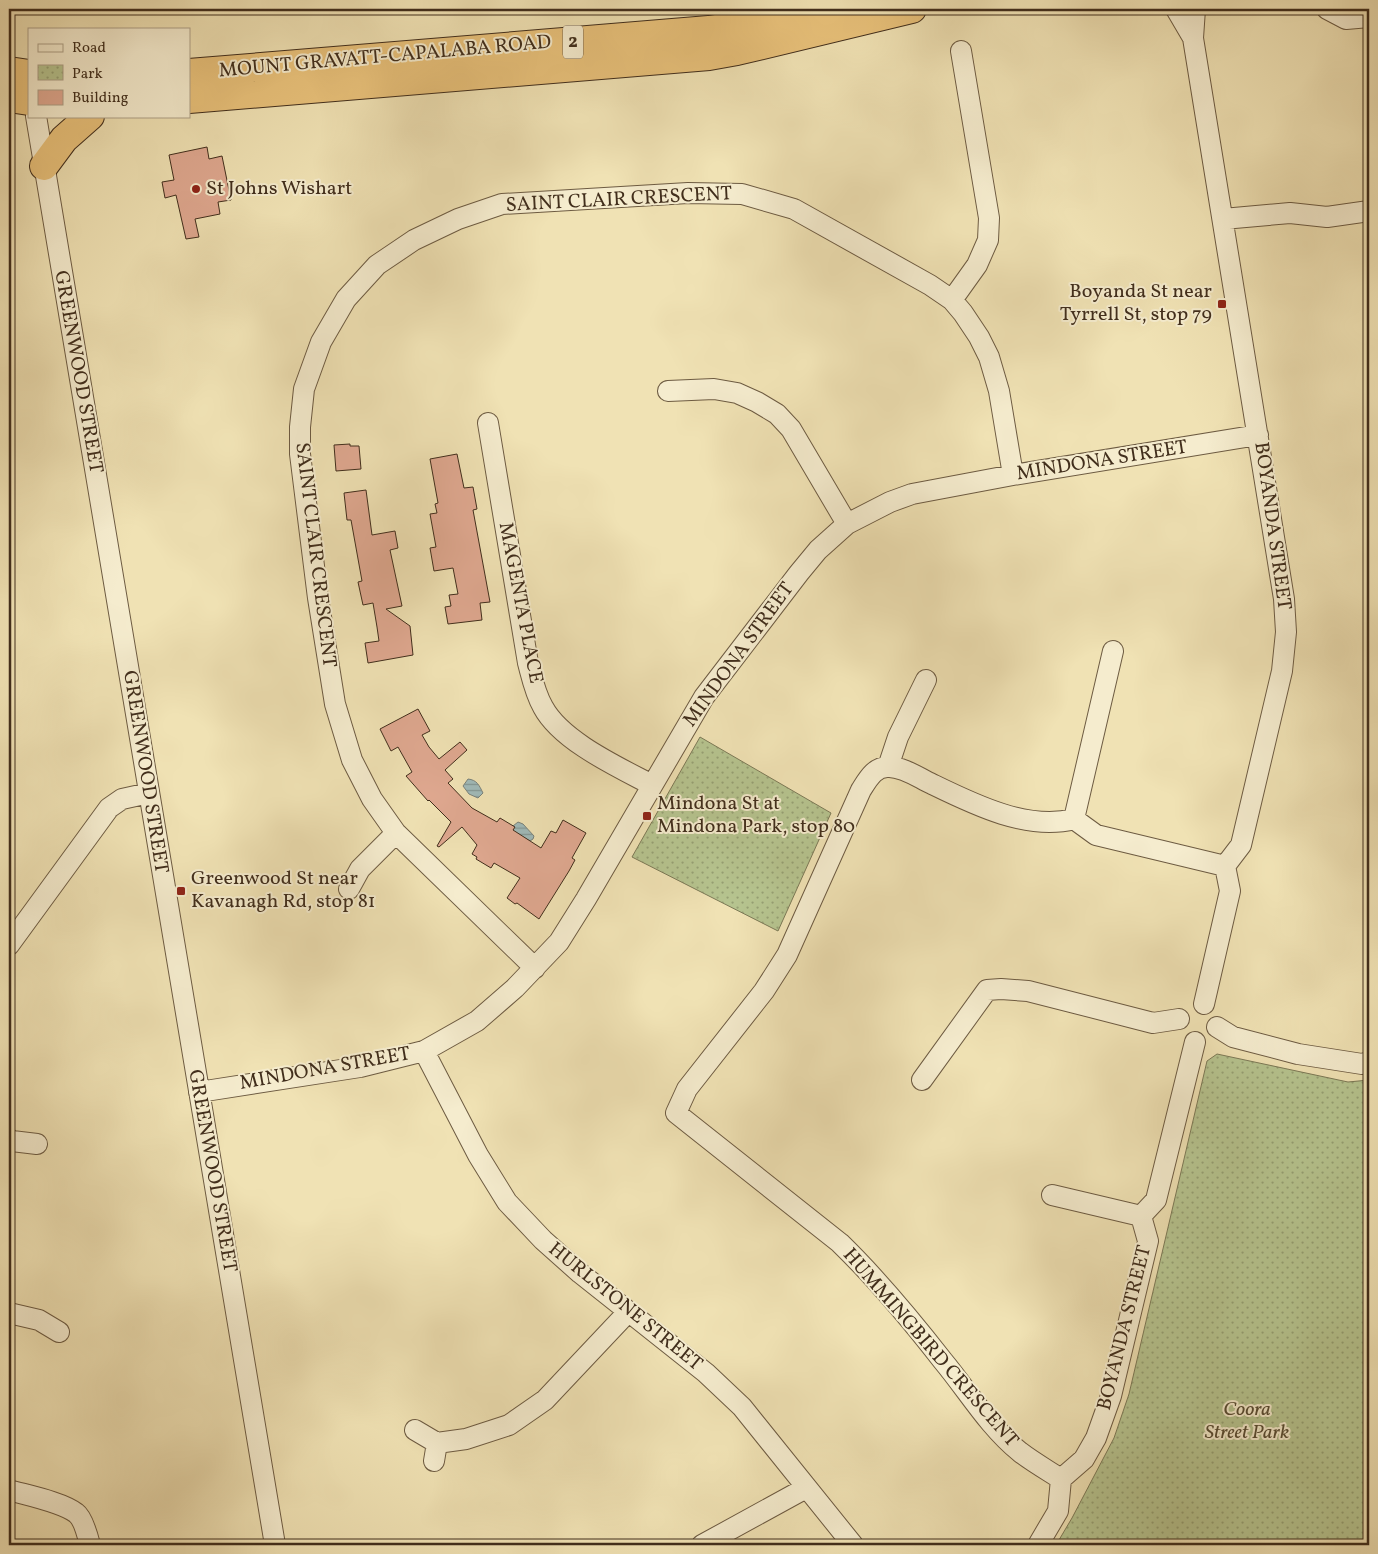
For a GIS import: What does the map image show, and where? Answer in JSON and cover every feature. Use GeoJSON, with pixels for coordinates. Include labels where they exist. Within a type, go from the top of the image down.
{"type":"FeatureCollection","features":[{"type":"Feature","properties":{"kind":"highway","name":"MOUNT GRAVATT-CAPALABA ROAD"},"geometry":{"type":"LineString","coordinates":[[190,73],[709,30],[773,20],[819,9]]}},
{"type":"Feature","properties":{"kind":"highway","name":"MOUNT GRAVATT-CAPALABA ROAD"},"geometry":{"type":"LineString","coordinates":[[190,99],[709,56],[912,9]]}},
{"type":"Feature","properties":{"kind":"highway"},"geometry":{"type":"LineString","coordinates":[[9,71],[28,74]]}},
{"type":"Feature","properties":{"kind":"highway"},"geometry":{"type":"LineString","coordinates":[[9,98],[28,101]]}},
{"type":"Feature","properties":{"kind":"highway"},"geometry":{"type":"LineString","coordinates":[[44,166],[64,139],[88,118]]}},
{"type":"Feature","properties":{"kind":"street","name":"BOYANDA STREET"},"geometry":{"type":"LineString","coordinates":[[1176,9],[1193,38]]}},
{"type":"Feature","properties":{"kind":"street","name":"BOYANDA STREET"},"geometry":{"type":"LineString","coordinates":[[1195,9],[1193,38],[1284,599],[1286,632],[1282,671],[1241,845],[1224,866]]}},
{"type":"Feature","properties":{"kind":"street"},"geometry":{"type":"LineString","coordinates":[[1327,9],[1346,19],[1369,17]]}},
{"type":"Feature","properties":{"kind":"street"},"geometry":{"type":"LineString","coordinates":[[952,300],[977,265],[988,240],[989,218],[961,50]]}},
{"type":"Feature","properties":{"kind":"street","name":"GREENWOOD STREET"},"geometry":{"type":"LineString","coordinates":[[36,118],[275,1545]]}},
{"type":"Feature","properties":{"kind":"street","name":"SAINT CLAIR CRESCENT"},"geometry":{"type":"LineString","coordinates":[[535,968],[396,833],[372,799],[352,760],[335,704],[318,598],[300,454],[300,427],[304,389],[321,342],[346,299],[377,266],[414,240],[458,219],[502,204],[688,193],[742,194],[794,209],[930,285],[952,300],[963,313],[979,337],[989,357],[999,391],[1013,475]]}},
{"type":"Feature","properties":{"kind":"street"},"geometry":{"type":"LineString","coordinates":[[1223,219],[1290,213],[1327,217],[1369,211]]}},
{"type":"Feature","properties":{"kind":"street"},"geometry":{"type":"LineString","coordinates":[[668,391],[714,389],[736,393],[757,402],[777,414],[791,429],[846,524]]}},
{"type":"Feature","properties":{"kind":"street","name":"MAGENTA PLACE"},"geometry":{"type":"LineString","coordinates":[[488,423],[528,663],[534,687],[544,708],[557,726],[589,750],[652,786]]}},
{"type":"Feature","properties":{"kind":"street","name":"MINDONA STREET"},"geometry":{"type":"LineString","coordinates":[[199,1092],[360,1067],[424,1051],[477,1020],[516,988],[559,942],[704,696],[799,573],[818,550],[846,524],[890,502],[912,494],[1013,475],[1258,435]]}},
{"type":"Feature","properties":{"kind":"street"},"geometry":{"type":"LineString","coordinates":[[1074,819],[1113,651]]}},
{"type":"Feature","properties":{"kind":"street"},"geometry":{"type":"LineString","coordinates":[[926,680],[898,737],[888,766],[908,772],[972,803],[1001,813],[1046,823],[1074,819],[1096,835],[1224,866],[1230,891],[1204,1004]]}},
{"type":"Feature","properties":{"kind":"street","name":"HUMMINGBIRD CRESCENT"},"geometry":{"type":"LineString","coordinates":[[888,766],[871,774],[861,790],[787,955],[764,991],[687,1089],[676,1113],[840,1243],[856,1258],[943,1360],[1001,1434],[1040,1467],[1062,1478]]}},
{"type":"Feature","properties":{"kind":"street"},"geometry":{"type":"LineString","coordinates":[[9,945],[109,808],[122,798],[148,793]]}},
{"type":"Feature","properties":{"kind":"street"},"geometry":{"type":"LineString","coordinates":[[349,889],[360,869],[396,833]]}},
{"type":"Feature","properties":{"kind":"street"},"geometry":{"type":"LineString","coordinates":[[922,1080],[987,990],[1028,991],[1153,1023],[1179,1019]]}},
{"type":"Feature","properties":{"kind":"street"},"geometry":{"type":"LineString","coordinates":[[1198,1003],[1204,1004],[1214,1011],[1218,1022],[1215,1033],[1207,1041],[1195,1042],[1184,1036],[1179,1025],[1179,1019],[1186,1008],[1198,1003]]}},
{"type":"Feature","properties":{"kind":"street"},"geometry":{"type":"LineString","coordinates":[[1217,1028],[1233,1038],[1298,1054],[1362,1064],[1369,1062]]}},
{"type":"Feature","properties":{"kind":"street","name":"BOYANDA STREET"},"geometry":{"type":"LineString","coordinates":[[1062,1478],[1084,1459],[1096,1438],[1111,1396],[1148,1241],[1141,1216],[1156,1200],[1195,1042]]}},
{"type":"Feature","properties":{"kind":"street","name":"HURLSTONE STREET"},"geometry":{"type":"LineString","coordinates":[[424,1051],[478,1155],[507,1202],[543,1240],[580,1274],[706,1374],[742,1408],[853,1545]]}},
{"type":"Feature","properties":{"kind":"street"},"geometry":{"type":"LineString","coordinates":[[9,1139],[37,1144]]}},
{"type":"Feature","properties":{"kind":"street"},"geometry":{"type":"LineString","coordinates":[[1052,1195],[1141,1216]]}},
{"type":"Feature","properties":{"kind":"street"},"geometry":{"type":"LineString","coordinates":[[415,1430],[436,1452],[466,1439],[509,1425],[545,1400],[628,1312]]}},
{"type":"Feature","properties":{"kind":"street"},"geometry":{"type":"LineString","coordinates":[[9,1313],[39,1320],[59,1332]]}},
{"type":"Feature","properties":{"kind":"street"},"geometry":{"type":"LineString","coordinates":[[1038,1545],[1058,1511],[1062,1478]]}},
{"type":"Feature","properties":{"kind":"street"},"geometry":{"type":"LineString","coordinates":[[702,1545],[806,1488]]}},
{"type":"Feature","properties":{"kind":"street"},"geometry":{"type":"LineString","coordinates":[[9,1490],[57,1504],[77,1513],[88,1535],[90,1545]]}},
{"type":"Feature","properties":{"kind":"green space"},"geometry":{"type":"Polygon","coordinates":[[[700,737],[831,813],[778,931],[632,857],[700,737]]]}},
{"type":"Feature","properties":{"kind":"green space","name":"Coora Street Park"},"geometry":{"type":"Polygon","coordinates":[[[1217,1054],[1348,1082],[1369,1080],[1369,1545],[1056,1545],[1114,1438],[1129,1394],[1207,1061],[1217,1054]]]}},
{"type":"Feature","properties":{"kind":"water"},"geometry":{"type":"Polygon","coordinates":[[[468,779],[476,782],[483,793],[478,798],[469,794],[463,786],[468,779]]]}},
{"type":"Feature","properties":{"kind":"water"},"geometry":{"type":"Polygon","coordinates":[[[518,822],[523,824],[534,836],[533,839],[530,841],[513,831],[513,826],[518,822]]]}},
{"type":"Feature","properties":{"kind":"building","name":"St Johns Wishart"},"geometry":{"type":"Polygon","coordinates":[[[207,147],[209,159],[222,156],[231,200],[218,202],[220,214],[195,219],[199,237],[186,239],[176,195],[165,198],[162,182],[174,180],[169,155],[207,147]]]}},
{"type":"Feature","properties":{"kind":"building"},"geometry":{"type":"Polygon","coordinates":[[[350,444],[350,446],[359,446],[361,469],[336,471],[334,445],[350,444]]]}},
{"type":"Feature","properties":{"kind":"building"},"geometry":{"type":"Polygon","coordinates":[[[457,454],[464,488],[473,487],[477,509],[473,510],[490,602],[480,603],[482,620],[448,624],[445,607],[451,606],[449,595],[458,594],[453,568],[434,571],[430,548],[436,547],[430,514],[437,513],[435,504],[438,503],[430,459],[457,454]]]}},
{"type":"Feature","properties":{"kind":"building"},"geometry":{"type":"Polygon","coordinates":[[[366,490],[372,535],[395,531],[398,548],[390,550],[402,606],[386,609],[410,626],[413,655],[368,663],[365,643],[379,641],[373,603],[363,605],[358,582],[362,581],[351,520],[347,520],[344,493],[366,490]]]}},
{"type":"Feature","properties":{"kind":"building"},"geometry":{"type":"Polygon","coordinates":[[[418,709],[430,731],[422,735],[439,759],[460,742],[467,750],[445,770],[453,779],[448,783],[472,808],[497,822],[500,818],[515,827],[513,830],[541,848],[551,831],[556,833],[563,820],[586,833],[572,858],[575,860],[569,871],[539,919],[507,898],[520,878],[494,863],[491,868],[476,859],[477,857],[472,854],[477,845],[462,827],[439,847],[437,846],[451,822],[428,801],[406,776],[412,772],[398,747],[391,751],[380,729],[418,709]]]}},
{"type":"Feature","properties":{"kind":"place","name":"St Johns Wishart"},"geometry":{"type":"Point","coordinates":[196,189]}},
{"type":"Feature","properties":{"kind":"place","name":"Boyanda St near Tyrrell St, stop 79"},"geometry":{"type":"Point","coordinates":[1222,304]}},
{"type":"Feature","properties":{"kind":"place","name":"Mindona St at Mindona Park, stop 80"},"geometry":{"type":"Point","coordinates":[647,816]}},
{"type":"Feature","properties":{"kind":"place","name":"Greenwood St near Kavanagh Rd, stop 81"},"geometry":{"type":"Point","coordinates":[181,891]}}]}
